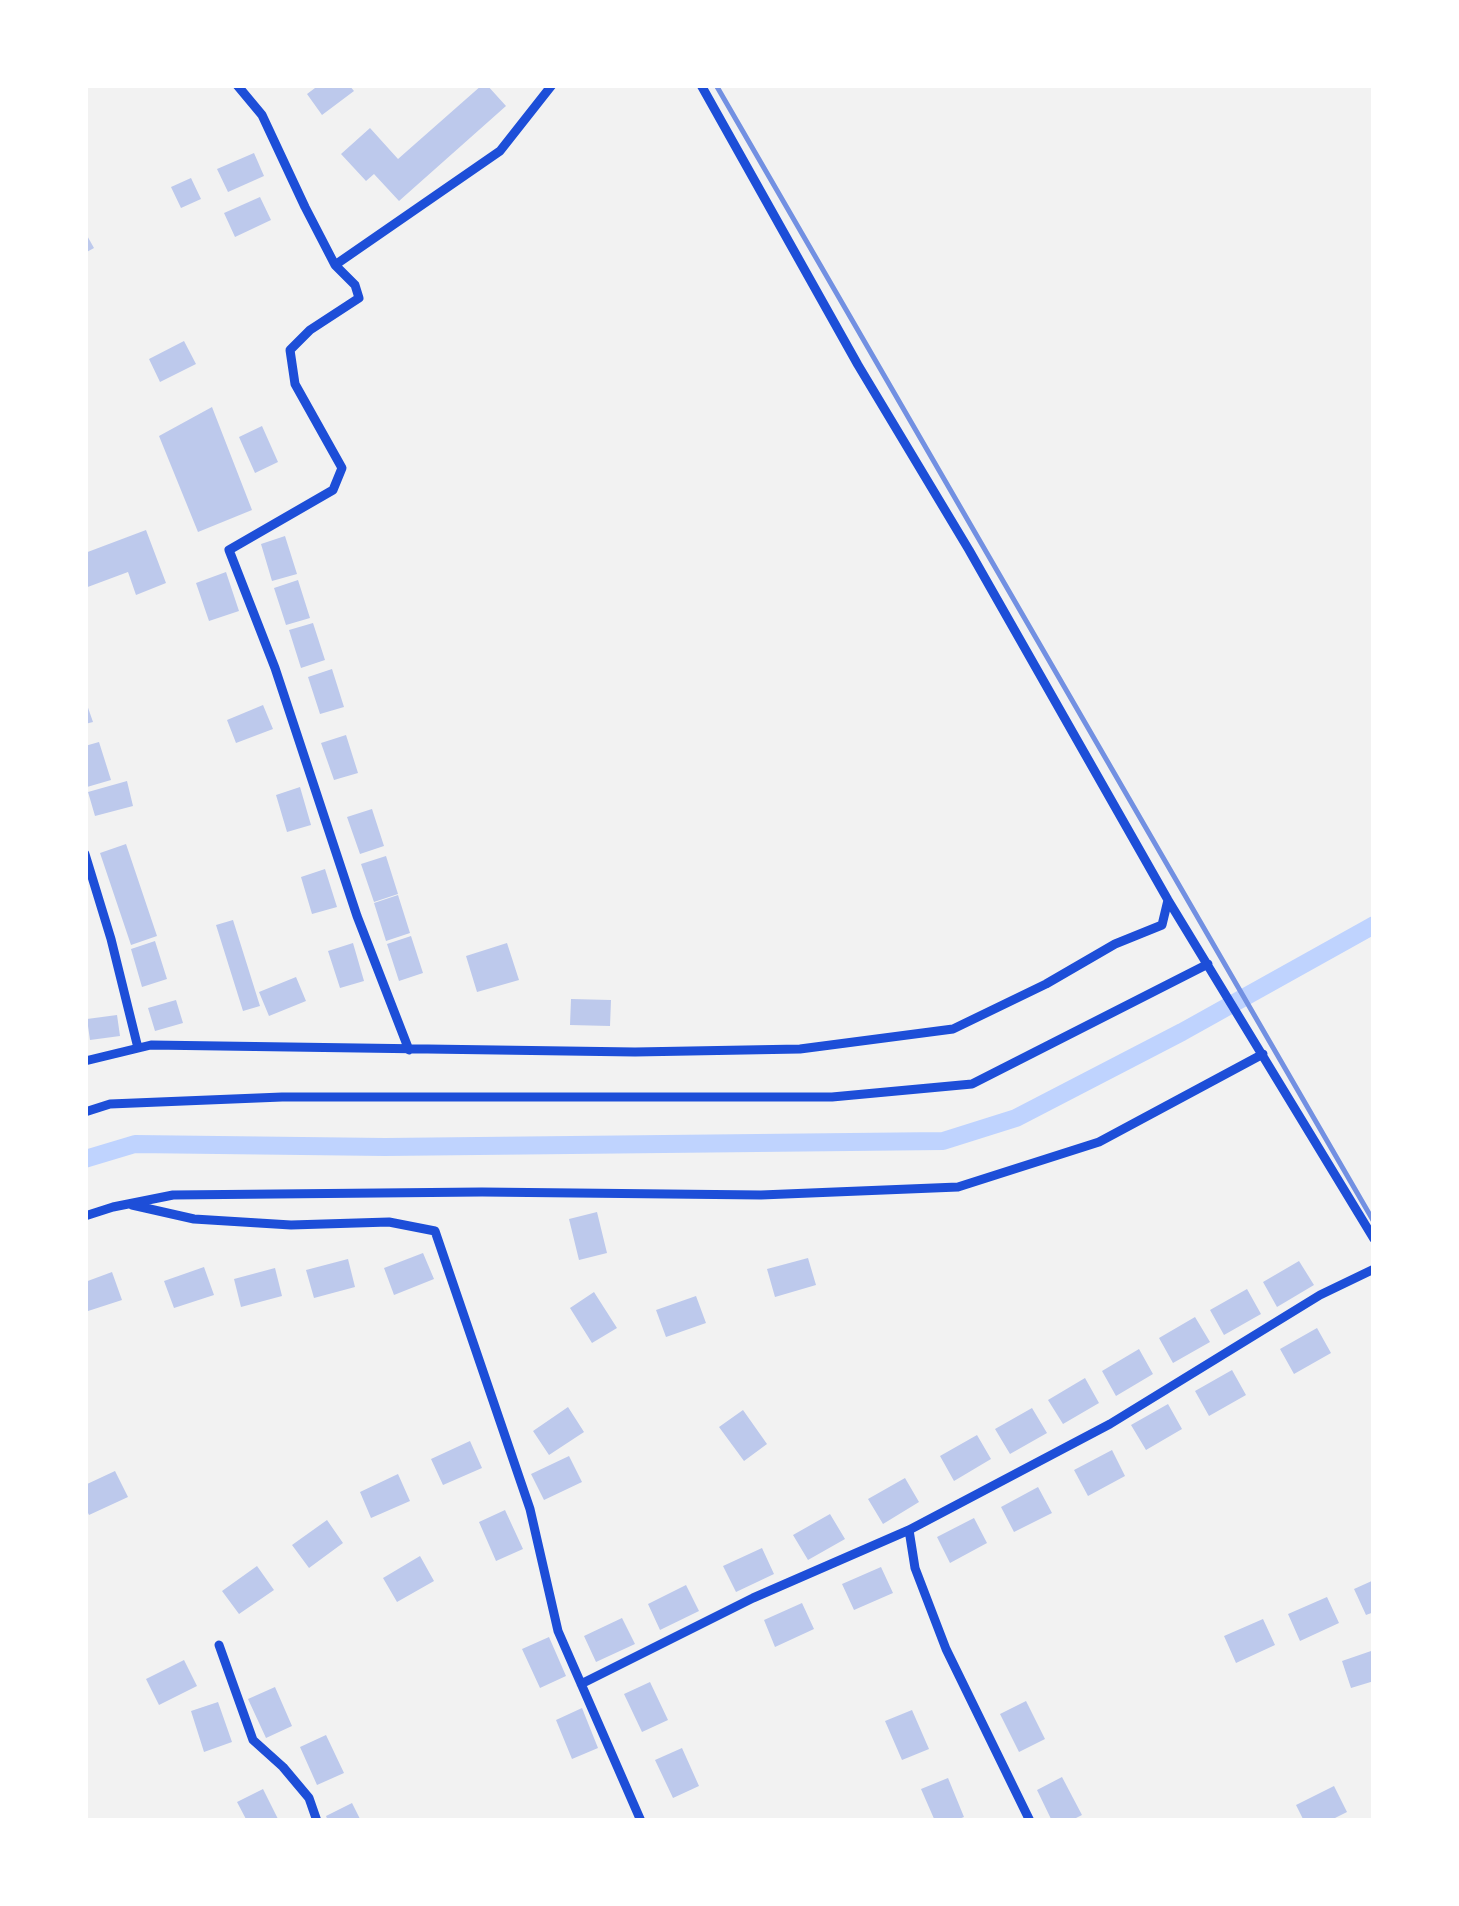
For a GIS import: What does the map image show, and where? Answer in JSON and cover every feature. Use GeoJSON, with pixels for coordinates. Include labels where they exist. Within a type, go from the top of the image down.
{"type":"FeatureCollection","features":[{"type":"Feature","properties":{"kind":"street"},"geometry":{"type":"LineString","coordinates":[[237,85],[262,115],[335,265],[355,285],[358,298],[310,330],[290,350],[295,384],[342,468],[334,490],[230,550],[275,668],[357,916],[409,1050]]}},
{"type":"Feature","properties":{"kind":"street"},"geometry":{"type":"LineString","coordinates":[[335,265],[500,151],[552,85]]}},
{"type":"Feature","properties":{"kind":"street"},"geometry":{"type":"LineString","coordinates":[[701,85],[1168,900],[1374,1239]]}},
{"type":"Feature","properties":{"kind":"street"},"geometry":{"type":"LineString","coordinates":[[85,854],[138,1048]]}},
{"type":"Feature","properties":{"kind":"street"},"geometry":{"type":"LineString","coordinates":[[85,1060],[151,1045],[636,1052],[800,1050],[953,1028],[1046,984],[1115,944],[1162,924],[1168,900]]}},
{"type":"Feature","properties":{"kind":"street"},"geometry":{"type":"LineString","coordinates":[[85,1112],[110,1104],[282,1097],[832,1096],[972,1084],[1208,964]]}},
{"type":"Feature","properties":{"kind":"street"},"geometry":{"type":"LineString","coordinates":[[85,1216],[173,1196],[463,1192],[761,1195],[958,1187],[1098,1142],[1263,1054]]}},
{"type":"Feature","properties":{"kind":"street"},"geometry":{"type":"LineString","coordinates":[[128,1204],[194,1220],[292,1225],[389,1222],[435,1230],[530,1508],[558,1631],[641,1821]]}},
{"type":"Feature","properties":{"kind":"street"},"geometry":{"type":"LineString","coordinates":[[581,1684],[753,1598],[909,1530],[1110,1424],[1320,1296],[1374,1269]]}},
{"type":"Feature","properties":{"kind":"street"},"geometry":{"type":"LineString","coordinates":[[909,1530],[915,1568],[946,1649],[1030,1821]]}},
{"type":"Feature","properties":{"kind":"street"},"geometry":{"type":"LineString","coordinates":[[219,1645],[253,1740],[310,1798],[318,1821]]}},
{"type":"Feature","properties":{"kind":"building"},"geometry":{"type":"Polygon","coordinates":[[[319,85],[349,85],[354,91],[322,115],[307,94],[319,85]]]}},
{"type":"Feature","properties":{"kind":"building"},"geometry":{"type":"Polygon","coordinates":[[[482,85],[487,85],[506,106],[399,201],[374,174],[366,181],[341,154],[370,128],[398,159],[482,85]]]}},
{"type":"Feature","properties":{"kind":"building"},"geometry":{"type":"Polygon","coordinates":[[[254,153],[264,176],[228,192],[217,169],[254,153]]]}},
{"type":"Feature","properties":{"kind":"building"},"geometry":{"type":"Polygon","coordinates":[[[191,178],[201,199],[181,208],[171,187],[191,178]]]}},
{"type":"Feature","properties":{"kind":"building"},"geometry":{"type":"Polygon","coordinates":[[[260,197],[271,220],[235,237],[224,213],[260,197]]]}},
{"type":"Feature","properties":{"kind":"building"},"geometry":{"type":"Polygon","coordinates":[[[85,232],[94,248],[85,253],[85,232]]]}},
{"type":"Feature","properties":{"kind":"building"},"geometry":{"type":"Polygon","coordinates":[[[184,341],[196,364],[160,382],[149,359],[184,341]]]}},
{"type":"Feature","properties":{"kind":"building"},"geometry":{"type":"Polygon","coordinates":[[[212,407],[252,510],[198,532],[159,436],[212,407]]]}},
{"type":"Feature","properties":{"kind":"building"},"geometry":{"type":"Polygon","coordinates":[[[262,426],[278,462],[255,473],[239,437],[262,426]]]}},
{"type":"Feature","properties":{"kind":"building"},"geometry":{"type":"Polygon","coordinates":[[[146,530],[166,583],[136,595],[128,572],[85,588],[85,553],[146,530]]]}},
{"type":"Feature","properties":{"kind":"building"},"geometry":{"type":"Polygon","coordinates":[[[285,536],[297,574],[272,581],[261,544],[285,536]]]}},
{"type":"Feature","properties":{"kind":"building"},"geometry":{"type":"Polygon","coordinates":[[[226,572],[239,611],[209,621],[196,583],[226,572]]]}},
{"type":"Feature","properties":{"kind":"building"},"geometry":{"type":"Polygon","coordinates":[[[298,580],[310,618],[286,625],[274,588],[298,580]]]}},
{"type":"Feature","properties":{"kind":"building"},"geometry":{"type":"Polygon","coordinates":[[[313,623],[325,660],[301,668],[289,630],[313,623]]]}},
{"type":"Feature","properties":{"kind":"building"},"geometry":{"type":"Polygon","coordinates":[[[332,669],[344,707],[320,714],[308,677],[332,669]]]}},
{"type":"Feature","properties":{"kind":"building"},"geometry":{"type":"Polygon","coordinates":[[[85,699],[93,722],[85,724],[85,699]]]}},
{"type":"Feature","properties":{"kind":"building"},"geometry":{"type":"Polygon","coordinates":[[[263,705],[273,729],[236,743],[227,720],[263,705]]]}},
{"type":"Feature","properties":{"kind":"building"},"geometry":{"type":"Polygon","coordinates":[[[346,735],[358,773],[334,780],[321,743],[346,735]]]}},
{"type":"Feature","properties":{"kind":"building"},"geometry":{"type":"Polygon","coordinates":[[[99,742],[111,780],[87,787],[85,746],[99,742]]]}},
{"type":"Feature","properties":{"kind":"building"},"geometry":{"type":"Polygon","coordinates":[[[127,781],[133,806],[95,816],[88,792],[127,781]]]}},
{"type":"Feature","properties":{"kind":"building"},"geometry":{"type":"Polygon","coordinates":[[[300,787],[311,825],[287,832],[276,795],[300,787]]]}},
{"type":"Feature","properties":{"kind":"building"},"geometry":{"type":"Polygon","coordinates":[[[372,809],[384,846],[360,854],[347,817],[372,809]]]}},
{"type":"Feature","properties":{"kind":"building"},"geometry":{"type":"Polygon","coordinates":[[[126,844],[157,936],[131,945],[100,853],[126,844]]]}},
{"type":"Feature","properties":{"kind":"building"},"geometry":{"type":"Polygon","coordinates":[[[386,856],[398,894],[374,902],[361,864],[386,856]]]}},
{"type":"Feature","properties":{"kind":"building"},"geometry":{"type":"Polygon","coordinates":[[[325,869],[337,907],[312,914],[301,877],[325,869]]]}},
{"type":"Feature","properties":{"kind":"building"},"geometry":{"type":"Polygon","coordinates":[[[398,895],[410,933],[386,941],[374,903],[398,895]]]}},
{"type":"Feature","properties":{"kind":"building"},"geometry":{"type":"Polygon","coordinates":[[[233,920],[260,1006],[243,1011],[216,925],[233,920]]]}},
{"type":"Feature","properties":{"kind":"building"},"geometry":{"type":"Polygon","coordinates":[[[411,936],[423,973],[399,981],[387,944],[411,936]]]}},
{"type":"Feature","properties":{"kind":"building"},"geometry":{"type":"Polygon","coordinates":[[[155,941],[167,979],[142,987],[131,949],[155,941]]]}},
{"type":"Feature","properties":{"kind":"building"},"geometry":{"type":"Polygon","coordinates":[[[353,943],[364,981],[340,988],[328,951],[353,943]]]}},
{"type":"Feature","properties":{"kind":"building"},"geometry":{"type":"Polygon","coordinates":[[[507,943],[519,980],[477,992],[466,956],[507,943]]]}},
{"type":"Feature","properties":{"kind":"building"},"geometry":{"type":"Polygon","coordinates":[[[296,977],[306,1001],[269,1016],[259,992],[296,977]]]}},
{"type":"Feature","properties":{"kind":"building"},"geometry":{"type":"Polygon","coordinates":[[[571,999],[611,1000],[610,1026],[570,1025],[571,999]]]}},
{"type":"Feature","properties":{"kind":"building"},"geometry":{"type":"Polygon","coordinates":[[[176,1000],[183,1023],[155,1031],[148,1008],[176,1000]]]}},
{"type":"Feature","properties":{"kind":"building"},"geometry":{"type":"Polygon","coordinates":[[[117,1015],[120,1036],[90,1040],[87,1019],[117,1015]]]}},
{"type":"Feature","properties":{"kind":"building"},"geometry":{"type":"Polygon","coordinates":[[[597,1212],[607,1253],[579,1260],[569,1219],[597,1212]]]}},
{"type":"Feature","properties":{"kind":"building"},"geometry":{"type":"Polygon","coordinates":[[[423,1253],[434,1279],[394,1295],[384,1268],[423,1253]]]}},
{"type":"Feature","properties":{"kind":"building"},"geometry":{"type":"Polygon","coordinates":[[[808,1258],[816,1285],[775,1297],[767,1269],[808,1258]]]}},
{"type":"Feature","properties":{"kind":"building"},"geometry":{"type":"Polygon","coordinates":[[[348,1259],[355,1287],[314,1298],[306,1270],[348,1259]]]}},
{"type":"Feature","properties":{"kind":"building"},"geometry":{"type":"Polygon","coordinates":[[[1299,1261],[1314,1285],[1277,1307],[1263,1282],[1299,1261]]]}},
{"type":"Feature","properties":{"kind":"building"},"geometry":{"type":"Polygon","coordinates":[[[204,1267],[214,1295],[174,1308],[164,1281],[204,1267]]]}},
{"type":"Feature","properties":{"kind":"building"},"geometry":{"type":"Polygon","coordinates":[[[275,1268],[282,1296],[241,1307],[234,1279],[275,1268]]]}},
{"type":"Feature","properties":{"kind":"building"},"geometry":{"type":"Polygon","coordinates":[[[112,1272],[122,1300],[85,1312],[85,1282],[112,1272]]]}},
{"type":"Feature","properties":{"kind":"building"},"geometry":{"type":"Polygon","coordinates":[[[1247,1289],[1261,1314],[1224,1335],[1210,1310],[1247,1289]]]}},
{"type":"Feature","properties":{"kind":"building"},"geometry":{"type":"Polygon","coordinates":[[[594,1292],[617,1328],[592,1343],[570,1308],[594,1292]]]}},
{"type":"Feature","properties":{"kind":"building"},"geometry":{"type":"Polygon","coordinates":[[[696,1296],[706,1323],[666,1337],[656,1310],[696,1296]]]}},
{"type":"Feature","properties":{"kind":"building"},"geometry":{"type":"Polygon","coordinates":[[[1195,1317],[1210,1342],[1173,1363],[1159,1338],[1195,1317]]]}},
{"type":"Feature","properties":{"kind":"building"},"geometry":{"type":"Polygon","coordinates":[[[1317,1328],[1331,1353],[1294,1374],[1280,1349],[1317,1328]]]}},
{"type":"Feature","properties":{"kind":"building"},"geometry":{"type":"Polygon","coordinates":[[[1139,1349],[1153,1374],[1116,1396],[1102,1371],[1139,1349]]]}},
{"type":"Feature","properties":{"kind":"building"},"geometry":{"type":"Polygon","coordinates":[[[1232,1370],[1246,1395],[1209,1416],[1195,1391],[1232,1370]]]}},
{"type":"Feature","properties":{"kind":"building"},"geometry":{"type":"Polygon","coordinates":[[[1085,1378],[1099,1403],[1063,1424],[1048,1400],[1085,1378]]]}},
{"type":"Feature","properties":{"kind":"building"},"geometry":{"type":"Polygon","coordinates":[[[1168,1404],[1182,1429],[1146,1450],[1131,1425],[1168,1404]]]}},
{"type":"Feature","properties":{"kind":"building"},"geometry":{"type":"Polygon","coordinates":[[[568,1407],[584,1432],[549,1455],[533,1431],[568,1407]]]}},
{"type":"Feature","properties":{"kind":"building"},"geometry":{"type":"Polygon","coordinates":[[[1032,1408],[1047,1433],[1010,1454],[995,1429],[1032,1408]]]}},
{"type":"Feature","properties":{"kind":"building"},"geometry":{"type":"Polygon","coordinates":[[[743,1410],[767,1444],[744,1461],[719,1427],[743,1410]]]}},
{"type":"Feature","properties":{"kind":"building"},"geometry":{"type":"Polygon","coordinates":[[[977,1435],[991,1459],[954,1481],[940,1456],[977,1435]]]}},
{"type":"Feature","properties":{"kind":"building"},"geometry":{"type":"Polygon","coordinates":[[[470,1441],[482,1468],[443,1485],[431,1459],[470,1441]]]}},
{"type":"Feature","properties":{"kind":"building"},"geometry":{"type":"Polygon","coordinates":[[[1112,1450],[1125,1476],[1088,1496],[1074,1470],[1112,1450]]]}},
{"type":"Feature","properties":{"kind":"building"},"geometry":{"type":"Polygon","coordinates":[[[569,1456],[582,1482],[544,1500],[531,1474],[569,1456]]]}},
{"type":"Feature","properties":{"kind":"building"},"geometry":{"type":"Polygon","coordinates":[[[115,1471],[128,1497],[89,1515],[85,1485],[115,1471]]]}},
{"type":"Feature","properties":{"kind":"building"},"geometry":{"type":"Polygon","coordinates":[[[398,1474],[410,1501],[371,1518],[360,1492],[398,1474]]]}},
{"type":"Feature","properties":{"kind":"building"},"geometry":{"type":"Polygon","coordinates":[[[905,1478],[919,1502],[883,1524],[868,1499],[905,1478]]]}},
{"type":"Feature","properties":{"kind":"building"},"geometry":{"type":"Polygon","coordinates":[[[1038,1487],[1052,1513],[1014,1532],[1001,1507],[1038,1487]]]}},
{"type":"Feature","properties":{"kind":"building"},"geometry":{"type":"Polygon","coordinates":[[[505,1510],[523,1549],[496,1561],[479,1522],[505,1510]]]}},
{"type":"Feature","properties":{"kind":"building"},"geometry":{"type":"Polygon","coordinates":[[[830,1514],[845,1539],[808,1560],[793,1535],[830,1514]]]}},
{"type":"Feature","properties":{"kind":"building"},"geometry":{"type":"Polygon","coordinates":[[[974,1518],[987,1543],[950,1563],[937,1537],[974,1518]]]}},
{"type":"Feature","properties":{"kind":"building"},"geometry":{"type":"Polygon","coordinates":[[[327,1520],[343,1543],[309,1568],[292,1545],[327,1520]]]}},
{"type":"Feature","properties":{"kind":"building"},"geometry":{"type":"Polygon","coordinates":[[[762,1548],[774,1574],[736,1592],[723,1566],[762,1548]]]}},
{"type":"Feature","properties":{"kind":"building"},"geometry":{"type":"Polygon","coordinates":[[[420,1556],[434,1581],[397,1602],[383,1578],[420,1556]]]}},
{"type":"Feature","properties":{"kind":"building"},"geometry":{"type":"Polygon","coordinates":[[[257,1566],[274,1590],[239,1614],[222,1591],[257,1566]]]}},
{"type":"Feature","properties":{"kind":"building"},"geometry":{"type":"Polygon","coordinates":[[[881,1567],[893,1593],[854,1610],[842,1584],[881,1567]]]}},
{"type":"Feature","properties":{"kind":"building"},"geometry":{"type":"Polygon","coordinates":[[[1374,1580],[1374,1612],[1366,1615],[1354,1589],[1374,1580]]]}},
{"type":"Feature","properties":{"kind":"building"},"geometry":{"type":"Polygon","coordinates":[[[686,1585],[699,1611],[660,1630],[648,1604],[686,1585]]]}},
{"type":"Feature","properties":{"kind":"building"},"geometry":{"type":"Polygon","coordinates":[[[1327,1597],[1339,1623],[1300,1641],[1288,1614],[1327,1597]]]}},
{"type":"Feature","properties":{"kind":"building"},"geometry":{"type":"Polygon","coordinates":[[[802,1603],[814,1629],[775,1647],[764,1620],[802,1603]]]}},
{"type":"Feature","properties":{"kind":"building"},"geometry":{"type":"Polygon","coordinates":[[[622,1618],[635,1644],[596,1662],[584,1636],[622,1618]]]}},
{"type":"Feature","properties":{"kind":"building"},"geometry":{"type":"Polygon","coordinates":[[[1263,1619],[1275,1645],[1236,1663],[1224,1636],[1263,1619]]]}},
{"type":"Feature","properties":{"kind":"building"},"geometry":{"type":"Polygon","coordinates":[[[549,1637],[566,1676],[540,1688],[522,1649],[549,1637]]]}},
{"type":"Feature","properties":{"kind":"building"},"geometry":{"type":"Polygon","coordinates":[[[1374,1650],[1374,1681],[1351,1688],[1342,1661],[1374,1650]]]}},
{"type":"Feature","properties":{"kind":"building"},"geometry":{"type":"Polygon","coordinates":[[[184,1660],[197,1686],[159,1705],[146,1679],[184,1660]]]}},
{"type":"Feature","properties":{"kind":"building"},"geometry":{"type":"Polygon","coordinates":[[[650,1682],[668,1720],[642,1732],[624,1694],[650,1682]]]}},
{"type":"Feature","properties":{"kind":"building"},"geometry":{"type":"Polygon","coordinates":[[[275,1687],[292,1726],[266,1738],[248,1699],[275,1687]]]}},
{"type":"Feature","properties":{"kind":"building"},"geometry":{"type":"Polygon","coordinates":[[[1026,1701],[1045,1739],[1019,1752],[1000,1714],[1026,1701]]]}},
{"type":"Feature","properties":{"kind":"building"},"geometry":{"type":"Polygon","coordinates":[[[218,1702],[232,1742],[204,1752],[191,1711],[218,1702]]]}},
{"type":"Feature","properties":{"kind":"building"},"geometry":{"type":"Polygon","coordinates":[[[582,1708],[598,1748],[572,1759],[556,1720],[582,1708]]]}},
{"type":"Feature","properties":{"kind":"building"},"geometry":{"type":"Polygon","coordinates":[[[912,1710],[929,1749],[902,1760],[885,1721],[912,1710]]]}},
{"type":"Feature","properties":{"kind":"building"},"geometry":{"type":"Polygon","coordinates":[[[326,1735],[344,1773],[317,1785],[300,1747],[326,1735]]]}},
{"type":"Feature","properties":{"kind":"building"},"geometry":{"type":"Polygon","coordinates":[[[682,1748],[699,1786],[673,1798],[655,1760],[682,1748]]]}},
{"type":"Feature","properties":{"kind":"building"},"geometry":{"type":"Polygon","coordinates":[[[1062,1777],[1082,1815],[1070,1821],[1052,1821],[1037,1790],[1062,1777]]]}},
{"type":"Feature","properties":{"kind":"building"},"geometry":{"type":"Polygon","coordinates":[[[948,1778],[964,1817],[935,1821],[921,1789],[948,1778]]]}},
{"type":"Feature","properties":{"kind":"building"},"geometry":{"type":"Polygon","coordinates":[[[1334,1786],[1347,1812],[1329,1821],[1304,1821],[1296,1805],[1334,1786]]]}},
{"type":"Feature","properties":{"kind":"building"},"geometry":{"type":"Polygon","coordinates":[[[263,1789],[279,1821],[247,1821],[237,1802],[263,1789]]]}},
{"type":"Feature","properties":{"kind":"building"},"geometry":{"type":"Polygon","coordinates":[[[352,1803],[361,1821],[328,1821],[326,1816],[352,1803]]]}},
{"type":"Feature","properties":{"kind":"waterway"},"geometry":{"type":"LineString","coordinates":[[85,1159],[135,1144],[385,1147],[943,1141],[1016,1118],[1182,1032],[1374,925]]}},
{"type":"Feature","properties":{"kind":"railway"},"geometry":{"type":"LineString","coordinates":[[716,85],[1374,1222]]}}]}
